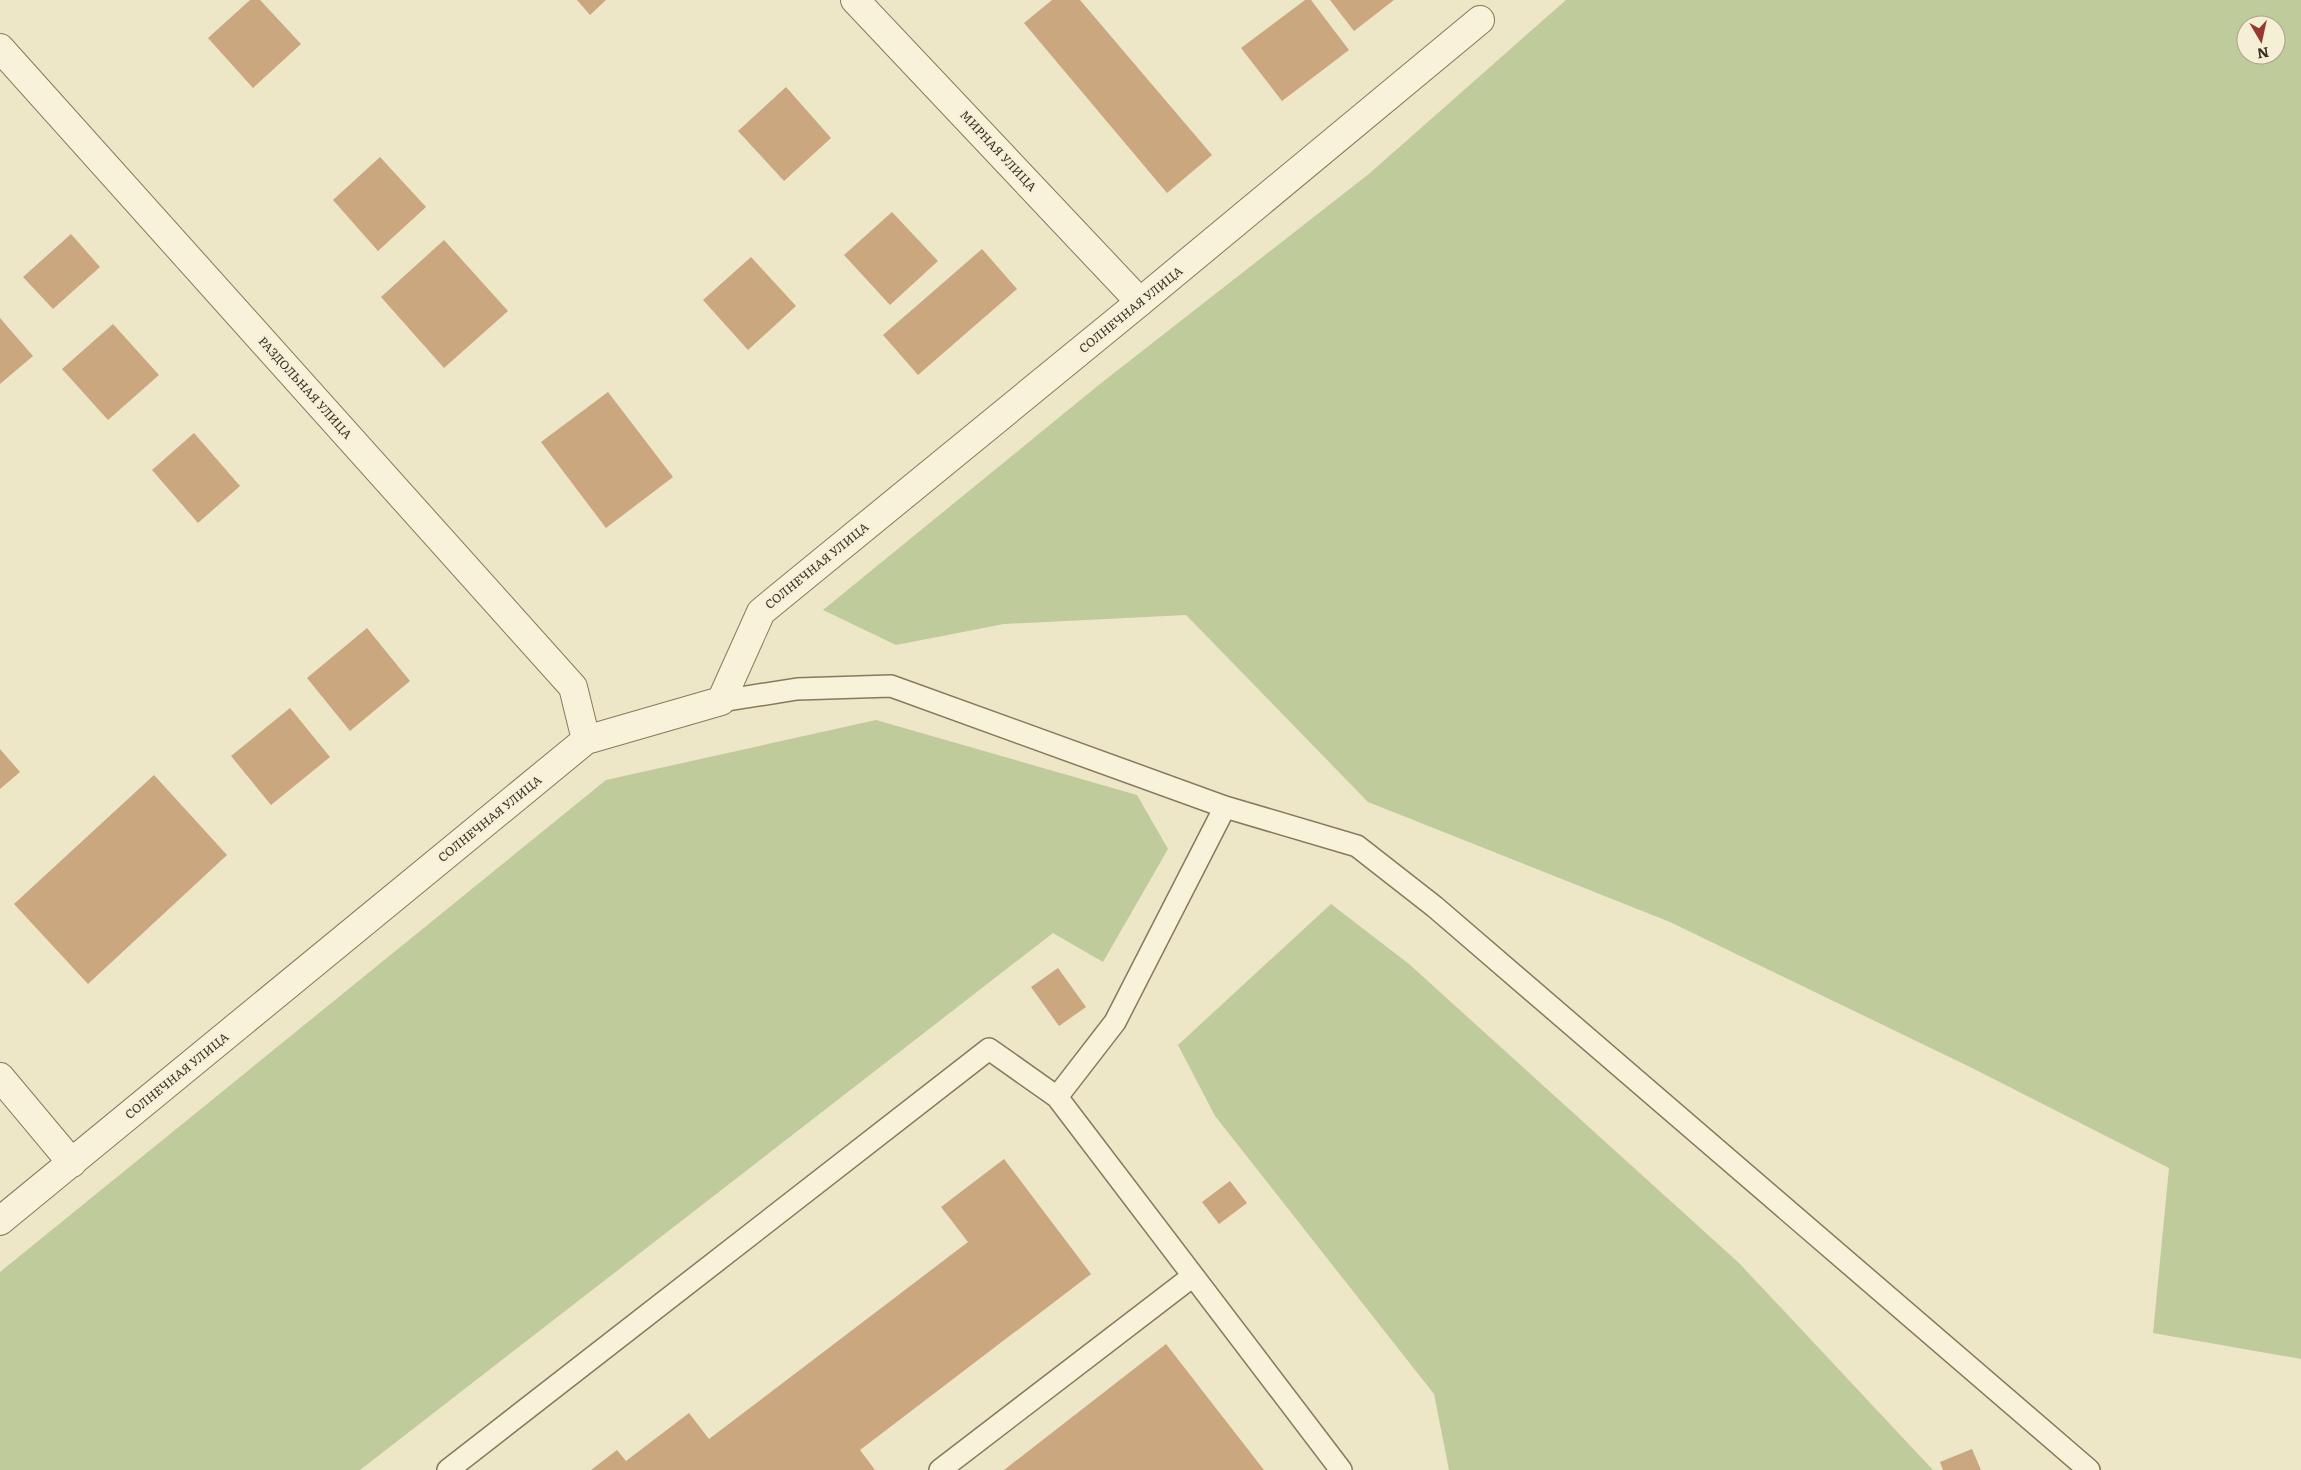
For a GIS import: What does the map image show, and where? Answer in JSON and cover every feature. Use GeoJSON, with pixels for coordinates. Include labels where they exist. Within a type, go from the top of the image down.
{"type":"FeatureCollection","features":[{"type":"Feature","properties":{"kind":"street","name":"МИРНАЯ УЛИЦА"},"geometry":{"type":"LineString","coordinates":[[855,0],[1140,302]]}},
{"type":"Feature","properties":{"kind":"street","name":"СОЛНЕЧНАЯ УЛИЦА"},"geometry":{"type":"LineString","coordinates":[[0,1221],[586,740],[720,700],[761,612],[1140,302],[1480,20]]}},
{"type":"Feature","properties":{"kind":"street","name":"РАЗДОЛЬНАЯ УЛИЦА"},"geometry":{"type":"LineString","coordinates":[[0,48],[572,687],[586,740]]}},
{"type":"Feature","properties":{"kind":"street"},"geometry":{"type":"LineString","coordinates":[[0,1078],[72,1163]]}},
{"type":"Feature","properties":{"kind":"lane"},"geometry":{"type":"LineString","coordinates":[[720,700],[797,689],[891,686],[1225,807],[1357,846],[1435,907],[2089,1470]]}},
{"type":"Feature","properties":{"kind":"lane"},"geometry":{"type":"LineString","coordinates":[[1057,1097],[1115,1022],[1225,807]]}},
{"type":"Feature","properties":{"kind":"lane"},"geometry":{"type":"LineString","coordinates":[[448,1470],[990,1049],[1057,1097],[1341,1470]]}},
{"type":"Feature","properties":{"kind":"lane"},"geometry":{"type":"LineString","coordinates":[[940,1470],[1193,1276]]}},
{"type":"Feature","properties":{"kind":"green space"},"geometry":{"type":"Polygon","coordinates":[[[1566,0],[2301,0],[2301,1359],[2153,1333],[2169,1168],[1970,1067],[1670,922],[1368,802],[1186,615],[1004,624],[896,645],[823,610],[1100,384],[1370,173],[1566,0]]]}},
{"type":"Feature","properties":{"kind":"green space"},"geometry":{"type":"Polygon","coordinates":[[[876,720],[1137,795],[1168,849],[1103,962],[1053,933],[360,1470],[0,1470],[0,1272],[606,780],[876,720]]]}},
{"type":"Feature","properties":{"kind":"green space"},"geometry":{"type":"Polygon","coordinates":[[[1331,904],[1409,964],[1739,1263],[1933,1470],[1449,1470],[1434,1394],[1215,1116],[1178,1045],[1331,904]]]}},
{"type":"Feature","properties":{"kind":"building"},"geometry":{"type":"Polygon","coordinates":[[[250,0],[260,0],[301,44],[253,88],[208,38],[250,0]]]}},
{"type":"Feature","properties":{"kind":"building"},"geometry":{"type":"Polygon","coordinates":[[[577,0],[606,0],[590,15],[577,0]]]}},
{"type":"Feature","properties":{"kind":"building"},"geometry":{"type":"Polygon","coordinates":[[[1052,0],[1080,0],[1212,155],[1167,193],[1024,23],[1052,0]]]}},
{"type":"Feature","properties":{"kind":"building"},"geometry":{"type":"Polygon","coordinates":[[[1305,0],[1311,0],[1349,50],[1282,101],[1241,48],[1305,0]]]}},
{"type":"Feature","properties":{"kind":"building"},"geometry":{"type":"Polygon","coordinates":[[[1330,0],[1394,0],[1354,31],[1330,0]]]}},
{"type":"Feature","properties":{"kind":"building"},"geometry":{"type":"Polygon","coordinates":[[[786,87],[831,138],[784,181],[738,131],[786,87]]]}},
{"type":"Feature","properties":{"kind":"building"},"geometry":{"type":"Polygon","coordinates":[[[380,157],[426,207],[378,251],[333,200],[380,157]]]}},
{"type":"Feature","properties":{"kind":"building"},"geometry":{"type":"Polygon","coordinates":[[[892,212],[938,261],[890,305],[844,255],[892,212]]]}},
{"type":"Feature","properties":{"kind":"building"},"geometry":{"type":"Polygon","coordinates":[[[71,234],[100,267],[53,309],[23,277],[71,234]]]}},
{"type":"Feature","properties":{"kind":"building"},"geometry":{"type":"Polygon","coordinates":[[[444,240],[508,311],[444,368],[381,297],[444,240]]]}},
{"type":"Feature","properties":{"kind":"building"},"geometry":{"type":"Polygon","coordinates":[[[982,249],[1017,289],[918,375],[883,335],[982,249]]]}},
{"type":"Feature","properties":{"kind":"building"},"geometry":{"type":"Polygon","coordinates":[[[751,257],[796,306],[748,350],[703,300],[751,257]]]}},
{"type":"Feature","properties":{"kind":"building"},"geometry":{"type":"Polygon","coordinates":[[[0,318],[33,356],[0,384],[0,318]]]}},
{"type":"Feature","properties":{"kind":"building"},"geometry":{"type":"Polygon","coordinates":[[[113,324],[159,375],[108,420],[62,369],[113,324]]]}},
{"type":"Feature","properties":{"kind":"building"},"geometry":{"type":"Polygon","coordinates":[[[608,392],[673,477],[606,528],[541,442],[608,392]]]}},
{"type":"Feature","properties":{"kind":"building"},"geometry":{"type":"Polygon","coordinates":[[[194,433],[240,486],[198,523],[152,470],[194,433]]]}},
{"type":"Feature","properties":{"kind":"building"},"geometry":{"type":"Polygon","coordinates":[[[367,628],[410,681],[350,731],[307,678],[367,628]]]}},
{"type":"Feature","properties":{"kind":"building"},"geometry":{"type":"Polygon","coordinates":[[[290,708],[330,757],[271,805],[231,756],[290,708]]]}},
{"type":"Feature","properties":{"kind":"building"},"geometry":{"type":"Polygon","coordinates":[[[0,749],[20,772],[0,789],[0,749]]]}},
{"type":"Feature","properties":{"kind":"building"},"geometry":{"type":"Polygon","coordinates":[[[154,775],[227,855],[88,984],[14,904],[154,775]]]}},
{"type":"Feature","properties":{"kind":"building"},"geometry":{"type":"Polygon","coordinates":[[[1058,968],[1086,1007],[1059,1026],[1031,987],[1058,968]]]}},
{"type":"Feature","properties":{"kind":"building"},"geometry":{"type":"Polygon","coordinates":[[[1004,1159],[1091,1274],[860,1450],[875,1470],[591,1470],[617,1450],[626,1461],[689,1413],[709,1439],[968,1242],[941,1207],[1004,1159]]]}},
{"type":"Feature","properties":{"kind":"building"},"geometry":{"type":"Polygon","coordinates":[[[1230,1181],[1247,1203],[1219,1224],[1202,1202],[1230,1181]]]}},
{"type":"Feature","properties":{"kind":"building"},"geometry":{"type":"Polygon","coordinates":[[[1166,1344],[1264,1470],[1004,1470],[1166,1344]]]}},
{"type":"Feature","properties":{"kind":"building"},"geometry":{"type":"Polygon","coordinates":[[[1972,1449],[1981,1470],[1943,1470],[1940,1462],[1972,1449]]]}}]}
